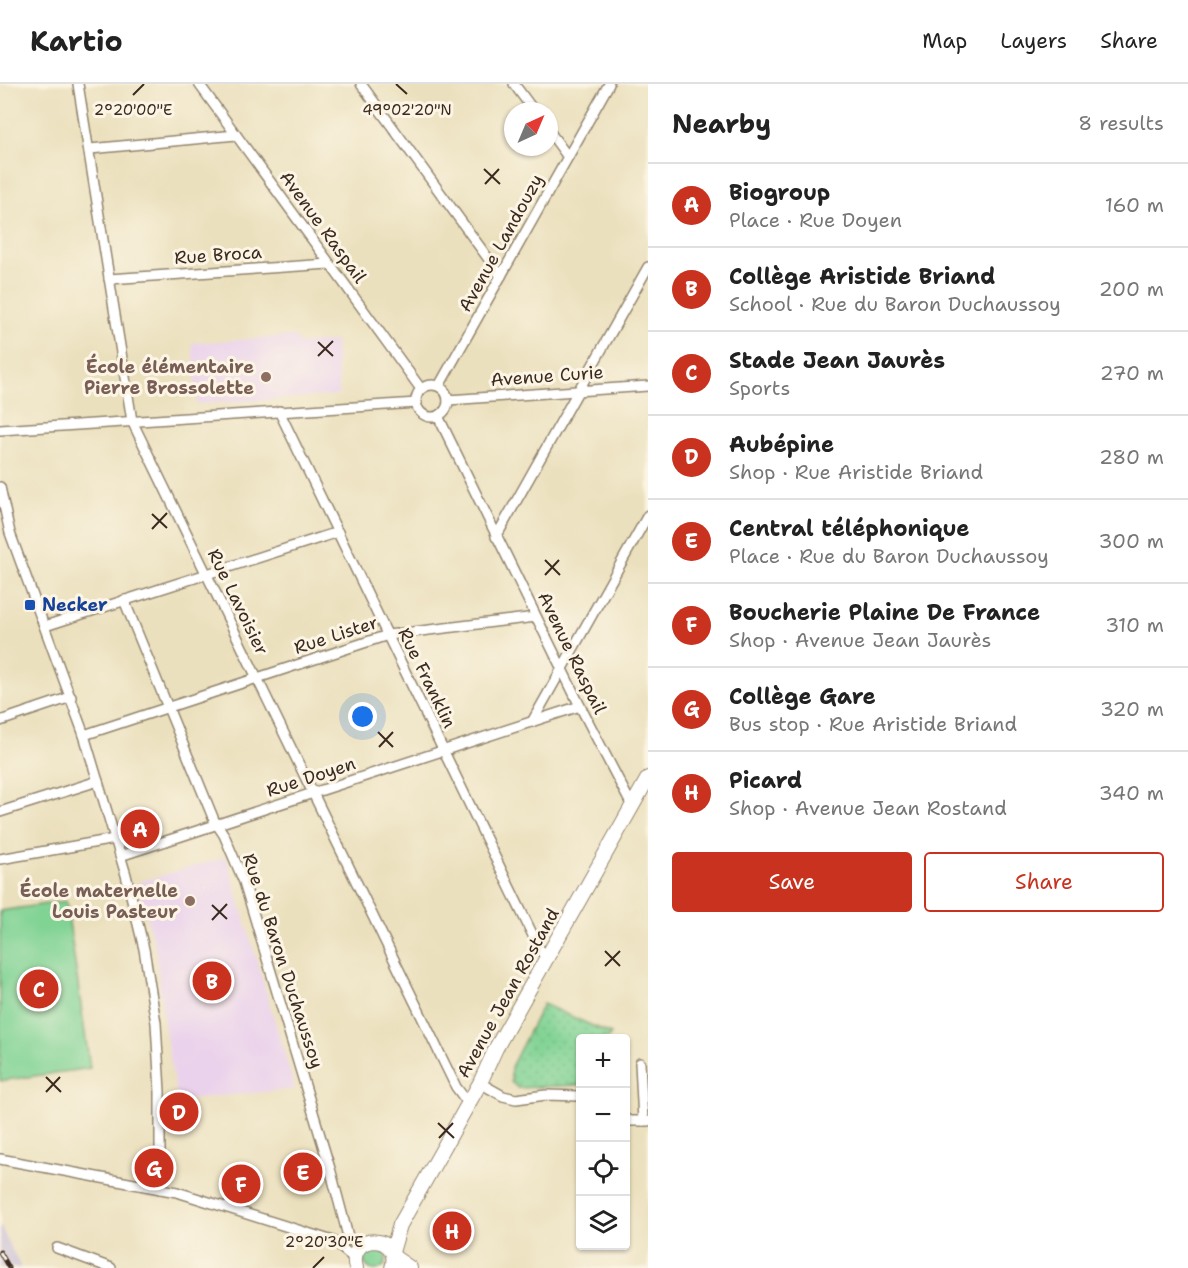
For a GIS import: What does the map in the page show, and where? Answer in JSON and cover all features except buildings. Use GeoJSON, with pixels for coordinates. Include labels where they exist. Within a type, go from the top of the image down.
{"type":"FeatureCollection","features":[{"type":"Feature","properties":{"kind":"street","name":"Rue Lavoisier"},"geometry":{"type":"LineString","coordinates":[[78,84],[132,421],[456,1087],[468,1103]]}},
{"type":"Feature","properties":{"kind":"street","name":"Avenue Raspail"},"geometry":{"type":"LineString","coordinates":[[199,84],[421,389]]}},
{"type":"Feature","properties":{"kind":"street"},"geometry":{"type":"LineString","coordinates":[[361,84],[501,276]]}},
{"type":"Feature","properties":{"kind":"street"},"geometry":{"type":"LineString","coordinates":[[514,84],[527,102]]}},
{"type":"Feature","properties":{"kind":"street","name":"Avenue Landouzy"},"geometry":{"type":"LineString","coordinates":[[439,386],[609,84]]}},
{"type":"Feature","properties":{"kind":"street"},"geometry":{"type":"LineString","coordinates":[[90,149],[236,135]]}},
{"type":"Feature","properties":{"kind":"street"},"geometry":{"type":"LineString","coordinates":[[558,143],[568,157]]}},
{"type":"Feature","properties":{"kind":"street","name":"Rue Broca"},"geometry":{"type":"LineString","coordinates":[[109,279],[329,264]]}},
{"type":"Feature","properties":{"kind":"street"},"geometry":{"type":"LineString","coordinates":[[496,537],[648,267]]}},
{"type":"Feature","properties":{"kind":"street"},"geometry":{"type":"LineString","coordinates":[[430,385],[439,386],[446,392],[448,400],[446,410],[438,416],[424,414],[418,407],[418,393],[430,385]]}},
{"type":"Feature","properties":{"kind":"street","name":"Avenue Curie"},"geometry":{"type":"LineString","coordinates":[[448,400],[648,386]]}},
{"type":"Feature","properties":{"kind":"street"},"geometry":{"type":"LineString","coordinates":[[0,430],[417,403]]}},
{"type":"Feature","properties":{"kind":"street","name":"Rue Franklin"},"geometry":{"type":"LineString","coordinates":[[279,411],[539,948],[546,958]]}},
{"type":"Feature","properties":{"kind":"street","name":"Avenue Raspail"},"geometry":{"type":"LineString","coordinates":[[438,416],[580,706],[632,806]]}},
{"type":"Feature","properties":{"kind":"street"},"geometry":{"type":"LineString","coordinates":[[0,489],[10,533],[84,735],[120,856],[144,949],[156,1023],[160,1092],[160,1189]]}},
{"type":"Feature","properties":{"kind":"street"},"geometry":{"type":"LineString","coordinates":[[532,722],[648,515]]}},
{"type":"Feature","properties":{"kind":"street"},"geometry":{"type":"LineString","coordinates":[[45,626],[338,532]]}},
{"type":"Feature","properties":{"kind":"street","name":"Rue du Baron Duchaussoy"},"geometry":{"type":"LineString","coordinates":[[124,600],[218,826],[244,882],[350,1240]]}},
{"type":"Feature","properties":{"kind":"street","name":"Rue Lister"},"geometry":{"type":"LineString","coordinates":[[84,735],[388,635],[536,616]]}},
{"type":"Feature","properties":{"kind":"street"},"geometry":{"type":"LineString","coordinates":[[0,722],[71,698]]}},
{"type":"Feature","properties":{"kind":"street","name":"Rue Doyen"},"geometry":{"type":"LineString","coordinates":[[120,856],[218,826],[580,706]]}},
{"type":"Feature","properties":{"kind":"street","name":"Avenue Jean Rostand"},"geometry":{"type":"LineString","coordinates":[[393,1259],[400,1225],[480,1083],[496,1048],[648,778]]}},
{"type":"Feature","properties":{"kind":"street"},"geometry":{"type":"LineString","coordinates":[[0,812],[98,781]]}},
{"type":"Feature","properties":{"kind":"street"},"geometry":{"type":"LineString","coordinates":[[0,859],[115,839]]}},
{"type":"Feature","properties":{"kind":"street"},"geometry":{"type":"LineString","coordinates":[[630,1121],[646,1121],[640,1063]]}},
{"type":"Feature","properties":{"kind":"street"},"geometry":{"type":"LineString","coordinates":[[480,1083],[502,1096],[516,1099],[546,1095],[576,1096]]}},
{"type":"Feature","properties":{"kind":"street"},"geometry":{"type":"LineString","coordinates":[[0,1159],[187,1195],[333,1241],[381,1242],[393,1259],[410,1268]]}},
{"type":"Feature","properties":{"kind":"street","name":"Avenue Jean Rostand"},"geometry":{"type":"LineString","coordinates":[[381,1242],[400,1225]]}},
{"type":"Feature","properties":{"kind":"street"},"geometry":{"type":"LineString","coordinates":[[333,1241],[355,1263]]}},
{"type":"Feature","properties":{"kind":"street"},"geometry":{"type":"LineString","coordinates":[[355,1263],[357,1251],[365,1243]]}},
{"type":"Feature","properties":{"kind":"street"},"geometry":{"type":"LineString","coordinates":[[57,1248],[111,1268]]}},
{"type":"Feature","properties":{"kind":"shaded area","name":"École élémentaire Pierre Brossolette"},"geometry":{"type":"Polygon","coordinates":[[[294,336],[300,344],[335,341],[339,395],[197,404],[192,343],[294,336]]]}},
{"type":"Feature","properties":{"kind":"shaded area"},"geometry":{"type":"Polygon","coordinates":[[[226,857],[295,1089],[177,1100],[165,1030],[155,946],[136,883],[226,857]]]}},
{"type":"Feature","properties":{"kind":"shaded area"},"geometry":{"type":"Polygon","coordinates":[[[0,1225],[21,1268],[0,1268],[0,1225]]]}},
{"type":"Feature","properties":{"kind":"green space"},"geometry":{"type":"Polygon","coordinates":[[[66,901],[90,1068],[0,1081],[0,911],[66,901]]]}},
{"type":"Feature","properties":{"kind":"green space"},"geometry":{"type":"Polygon","coordinates":[[[543,1004],[611,1034],[576,1034],[576,1085],[518,1088],[511,1082],[511,1067],[543,1004]]]}},
{"type":"Feature","properties":{"kind":"green space"},"geometry":{"type":"Polygon","coordinates":[[[375,1248],[383,1251],[386,1259],[383,1267],[375,1270],[367,1267],[364,1259],[367,1251],[375,1248]]]}},
{"type":"Feature","properties":{"kind":"railway"},"geometry":{"type":"LineString","coordinates":[[0,1252],[9,1268]]}},
{"type":"Feature","properties":{"kind":"place","name":"École élémentaire Pierre Brossolette"},"geometry":{"type":"Point","coordinates":[266,377]}},
{"type":"Feature","properties":{"kind":"place","name":"Necker"},"geometry":{"type":"Point","coordinates":[30,605]}},
{"type":"Feature","properties":{"kind":"place","name":"Biogroup"},"geometry":{"type":"Point","coordinates":[140,829]}},
{"type":"Feature","properties":{"kind":"place","name":"École maternelle Louis Pasteur"},"geometry":{"type":"Point","coordinates":[190,901]}},
{"type":"Feature","properties":{"kind":"place","name":"Collège Aristide Briand"},"geometry":{"type":"Point","coordinates":[212,981]}},
{"type":"Feature","properties":{"kind":"place","name":"Stade Jean Jaurès"},"geometry":{"type":"Point","coordinates":[39,989]}},
{"type":"Feature","properties":{"kind":"place","name":"Aubépine"},"geometry":{"type":"Point","coordinates":[179,1112]}},
{"type":"Feature","properties":{"kind":"place","name":"Collège Gare"},"geometry":{"type":"Point","coordinates":[154,1168]}},
{"type":"Feature","properties":{"kind":"place","name":"Central téléphonique"},"geometry":{"type":"Point","coordinates":[303,1172]}},
{"type":"Feature","properties":{"kind":"place","name":"Boucherie Plaine De France"},"geometry":{"type":"Point","coordinates":[241,1184]}},
{"type":"Feature","properties":{"kind":"place","name":"Picard"},"geometry":{"type":"Point","coordinates":[452,1231]}}]}
